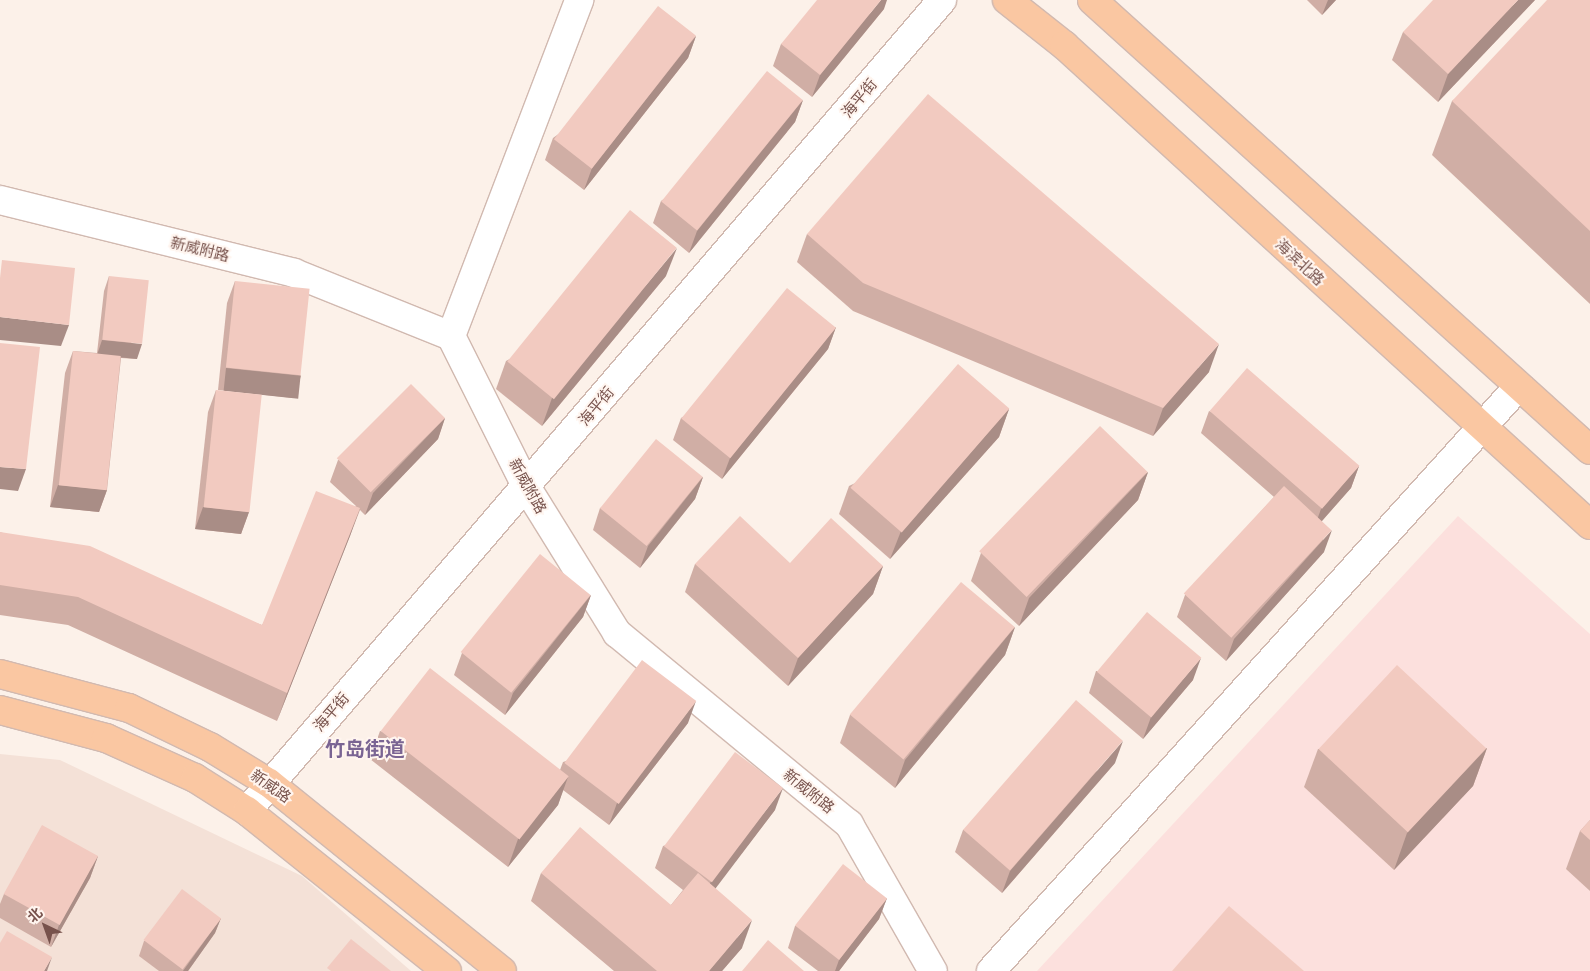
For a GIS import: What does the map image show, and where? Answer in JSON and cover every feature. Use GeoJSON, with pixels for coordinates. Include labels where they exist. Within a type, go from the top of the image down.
{"type":"FeatureCollection","features":[{"type":"Feature","properties":{"kind":"main road","name":"海滨北路"},"geometry":{"type":"LineString","coordinates":[[1008,0],[1064,45],[1482,429],[1590,525]]}},
{"type":"Feature","properties":{"kind":"main road"},"geometry":{"type":"LineString","coordinates":[[1092,0],[1590,450]]}},
{"type":"Feature","properties":{"kind":"main road","name":"新威路"},"geometry":{"type":"LineString","coordinates":[[0,674],[129,708],[269,783],[502,971]]}},
{"type":"Feature","properties":{"kind":"main road"},"geometry":{"type":"LineString","coordinates":[[0,710],[106,738],[195,778],[247,811],[447,971]]}},
{"type":"Feature","properties":{"kind":"street"},"geometry":{"type":"LineString","coordinates":[[451,336],[579,0]]}},
{"type":"Feature","properties":{"kind":"street","name":"海平街"},"geometry":{"type":"LineString","coordinates":[[247,811],[269,783],[527,488],[942,0]]}},
{"type":"Feature","properties":{"kind":"street","name":"新威附路"},"geometry":{"type":"LineString","coordinates":[[0,200],[294,273],[451,336],[527,488],[617,633],[849,824],[933,971]]}},
{"type":"Feature","properties":{"kind":"street"},"geometry":{"type":"LineString","coordinates":[[991,971],[1519,386]]}},
{"type":"Feature","properties":{"kind":"shaded area"},"geometry":{"type":"Polygon","coordinates":[[[1458,516],[1590,634],[1590,971],[1037,971],[1458,516]]]}},
{"type":"Feature","properties":{"kind":"shaded area"},"geometry":{"type":"Polygon","coordinates":[[[0,754],[60,760],[302,876],[411,971],[0,971],[0,754]]]}},
{"type":"Feature","properties":{"kind":"building"},"geometry":{"type":"Polygon","coordinates":[[[817,0],[881,0],[820,75],[781,44],[817,0]]]}},
{"type":"Feature","properties":{"kind":"building"},"geometry":{"type":"Polygon","coordinates":[[[1433,0],[1518,0],[1448,74],[1403,32],[1433,0]]]}},
{"type":"Feature","properties":{"kind":"building"},"geometry":{"type":"Polygon","coordinates":[[[1547,0],[1590,0],[1590,231],[1452,101],[1547,0]]]}},
{"type":"Feature","properties":{"kind":"building"},"geometry":{"type":"Polygon","coordinates":[[[658,6],[696,36],[592,169],[554,139],[658,6]]]}},
{"type":"Feature","properties":{"kind":"building"},"geometry":{"type":"Polygon","coordinates":[[[767,71],[803,100],[697,231],[661,202],[767,71]]]}},
{"type":"Feature","properties":{"kind":"building"},"geometry":{"type":"Polygon","coordinates":[[[928,94],[1219,344],[1163,408],[863,283],[807,234],[928,94]]]}},
{"type":"Feature","properties":{"kind":"building"},"geometry":{"type":"Polygon","coordinates":[[[630,210],[677,248],[554,399],[507,362],[630,210]]]}},
{"type":"Feature","properties":{"kind":"building"},"geometry":{"type":"Polygon","coordinates":[[[2,260],[75,268],[69,325],[0,317],[2,260]]]}},
{"type":"Feature","properties":{"kind":"building"},"geometry":{"type":"Polygon","coordinates":[[[109,276],[149,280],[142,344],[102,340],[109,276]]]}},
{"type":"Feature","properties":{"kind":"building"},"geometry":{"type":"Polygon","coordinates":[[[235,281],[310,289],[300,375],[226,368],[235,281]]]}},
{"type":"Feature","properties":{"kind":"building"},"geometry":{"type":"Polygon","coordinates":[[[787,288],[836,328],[730,458],[681,419],[787,288]]]}},
{"type":"Feature","properties":{"kind":"building"},"geometry":{"type":"Polygon","coordinates":[[[0,343],[40,347],[26,469],[0,467],[0,343]]]}},
{"type":"Feature","properties":{"kind":"building"},"geometry":{"type":"Polygon","coordinates":[[[73,351],[121,356],[107,490],[59,485],[73,351]]]}},
{"type":"Feature","properties":{"kind":"building"},"geometry":{"type":"Polygon","coordinates":[[[958,364],[1009,409],[902,532],[850,488],[958,364]]]}},
{"type":"Feature","properties":{"kind":"building"},"geometry":{"type":"Polygon","coordinates":[[[1247,368],[1359,466],[1322,509],[1210,411],[1247,368]]]}},
{"type":"Feature","properties":{"kind":"building"},"geometry":{"type":"Polygon","coordinates":[[[411,384],[445,418],[371,492],[337,458],[411,384]]]}},
{"type":"Feature","properties":{"kind":"building"},"geometry":{"type":"Polygon","coordinates":[[[216,390],[262,395],[249,512],[204,507],[216,390]]]}},
{"type":"Feature","properties":{"kind":"building"},"geometry":{"type":"Polygon","coordinates":[[[1100,426],[1147,472],[1027,597],[979,551],[1100,426]]]}},
{"type":"Feature","properties":{"kind":"building"},"geometry":{"type":"Polygon","coordinates":[[[656,439],[703,477],[647,546],[600,508],[656,439]]]}},
{"type":"Feature","properties":{"kind":"building"},"geometry":{"type":"Polygon","coordinates":[[[1284,486],[1332,530],[1231,638],[1184,594],[1284,486]]]}},
{"type":"Feature","properties":{"kind":"building"},"geometry":{"type":"Polygon","coordinates":[[[316,491],[360,508],[287,693],[78,597],[0,585],[0,532],[90,546],[262,625],[316,491]]]}},
{"type":"Feature","properties":{"kind":"building"},"geometry":{"type":"Polygon","coordinates":[[[740,516],[790,563],[831,518],[883,566],[798,658],[695,564],[740,516]]]}},
{"type":"Feature","properties":{"kind":"building"},"geometry":{"type":"Polygon","coordinates":[[[540,554],[591,595],[511,693],[461,652],[540,554]]]}},
{"type":"Feature","properties":{"kind":"building"},"geometry":{"type":"Polygon","coordinates":[[[961,582],[1015,627],[903,760],[850,715],[961,582]]]}},
{"type":"Feature","properties":{"kind":"building"},"geometry":{"type":"Polygon","coordinates":[[[1147,612],[1201,658],[1151,717],[1097,672],[1147,612]]]}},
{"type":"Feature","properties":{"kind":"building"},"geometry":{"type":"Polygon","coordinates":[[[642,660],[696,701],[619,804],[564,763],[642,660]]]}},
{"type":"Feature","properties":{"kind":"building"},"geometry":{"type":"Polygon","coordinates":[[[1397,665],[1486,748],[1408,832],[1319,749],[1397,665]]]}},
{"type":"Feature","properties":{"kind":"building"},"geometry":{"type":"Polygon","coordinates":[[[430,668],[569,776],[519,839],[381,731],[430,668]]]}},
{"type":"Feature","properties":{"kind":"building"},"geometry":{"type":"Polygon","coordinates":[[[1076,700],[1123,741],[1010,870],[963,830],[1076,700]]]}},
{"type":"Feature","properties":{"kind":"building"},"geometry":{"type":"Polygon","coordinates":[[[735,752],[783,788],[712,882],[664,846],[735,752]]]}},
{"type":"Feature","properties":{"kind":"building"},"geometry":{"type":"Polygon","coordinates":[[[1590,820],[1590,840],[1580,831],[1590,820]]]}},
{"type":"Feature","properties":{"kind":"building"},"geometry":{"type":"Polygon","coordinates":[[[42,825],[98,856],[60,925],[4,894],[42,825]]]}},
{"type":"Feature","properties":{"kind":"building"},"geometry":{"type":"Polygon","coordinates":[[[580,827],[671,905],[698,873],[752,920],[709,971],[657,971],[541,873],[580,827]]]}},
{"type":"Feature","properties":{"kind":"building"},"geometry":{"type":"Polygon","coordinates":[[[843,864],[887,898],[839,960],[795,925],[843,864]]]}},
{"type":"Feature","properties":{"kind":"building"},"geometry":{"type":"Polygon","coordinates":[[[182,889],[221,918],[183,970],[143,940],[182,889]]]}},
{"type":"Feature","properties":{"kind":"building"},"geometry":{"type":"Polygon","coordinates":[[[1229,906],[1304,971],[1172,971],[1229,906]]]}},
{"type":"Feature","properties":{"kind":"building"},"geometry":{"type":"Polygon","coordinates":[[[7,931],[52,957],[44,971],[0,971],[0,943],[7,931]]]}},
{"type":"Feature","properties":{"kind":"building"},"geometry":{"type":"Polygon","coordinates":[[[351,939],[391,971],[331,971],[327,968],[351,939]]]}},
{"type":"Feature","properties":{"kind":"building"},"geometry":{"type":"Polygon","coordinates":[[[768,940],[804,971],[742,971],[768,940]]]}},
{"type":"Feature","properties":{"kind":"district","name":"竹岛街道"},"geometry":{"type":"Point","coordinates":[365,749]}}]}
